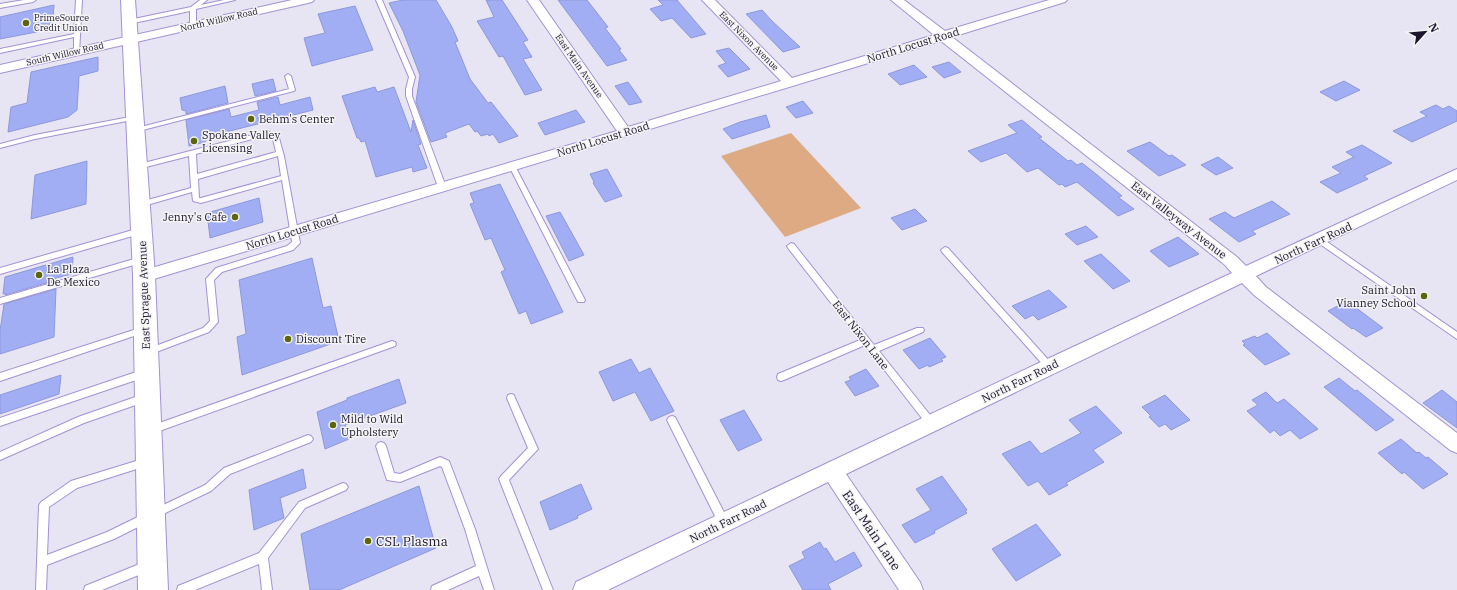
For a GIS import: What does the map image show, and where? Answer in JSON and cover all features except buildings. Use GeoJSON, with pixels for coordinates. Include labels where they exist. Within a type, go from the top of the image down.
{"type":"FeatureCollection","features":[{"type":"Feature","properties":{"kind":"main road","name":"East Sprague Avenue"},"geometry":{"type":"LineString","coordinates":[[128,0],[146,329],[153,590]]}},
{"type":"Feature","properties":{"kind":"street","name":"North Willow Road"},"geometry":{"type":"LineString","coordinates":[[130,31],[193,26],[284,3],[308,0]]}},
{"type":"Feature","properties":{"kind":"street","name":"East Main Avenue"},"geometry":{"type":"LineString","coordinates":[[533,0],[625,133]]}},
{"type":"Feature","properties":{"kind":"street","name":"East Nixon Avenue"},"geometry":{"type":"LineString","coordinates":[[708,0],[789,82]]}},
{"type":"Feature","properties":{"kind":"street","name":"East Valleyway Avenue"},"geometry":{"type":"LineString","coordinates":[[897,0],[1232,261],[1260,291],[1457,444]]}},
{"type":"Feature","properties":{"kind":"street","name":"North Locust Road"},"geometry":{"type":"LineString","coordinates":[[143,268],[294,231],[625,133],[1061,0]]}},
{"type":"Feature","properties":{"kind":"street","name":"South Willow Road"},"geometry":{"type":"LineString","coordinates":[[0,69],[76,52],[130,31]]}},
{"type":"Feature","properties":{"kind":"street","name":"North Farr Road"},"geometry":{"type":"LineString","coordinates":[[584,590],[1049,366],[1320,240],[1457,174]]}},
{"type":"Feature","properties":{"kind":"street","name":"East Main Lane"},"geometry":{"type":"LineString","coordinates":[[832,471],[912,590]]}},
{"type":"Feature","properties":{"kind":"lane"},"geometry":{"type":"LineString","coordinates":[[0,6],[12,2],[33,0]]}},
{"type":"Feature","properties":{"kind":"lane"},"geometry":{"type":"LineString","coordinates":[[76,52],[79,0]]}},
{"type":"Feature","properties":{"kind":"lane"},"geometry":{"type":"LineString","coordinates":[[193,8],[204,0]]}},
{"type":"Feature","properties":{"kind":"lane"},"geometry":{"type":"LineString","coordinates":[[130,31],[193,8],[232,0]]}},
{"type":"Feature","properties":{"kind":"lane"},"geometry":{"type":"LineString","coordinates":[[379,0],[412,77],[409,96],[442,187]]}},
{"type":"Feature","properties":{"kind":"lane"},"geometry":{"type":"LineString","coordinates":[[193,8],[193,26]]}},
{"type":"Feature","properties":{"kind":"lane"},"geometry":{"type":"LineString","coordinates":[[0,51],[77,35]]}},
{"type":"Feature","properties":{"kind":"lane"},"geometry":{"type":"LineString","coordinates":[[0,146],[135,124],[292,90],[288,76]]}},
{"type":"Feature","properties":{"kind":"lane"},"geometry":{"type":"LineString","coordinates":[[0,422],[146,363],[206,330],[214,322],[210,280],[219,270],[290,248],[296,243],[280,153],[276,138],[268,134],[192,152],[138,167]]}},
{"type":"Feature","properties":{"kind":"lane"},"geometry":{"type":"LineString","coordinates":[[192,152],[196,199],[201,201],[284,177]]}},
{"type":"Feature","properties":{"kind":"lane"},"geometry":{"type":"LineString","coordinates":[[195,177],[280,153]]}},
{"type":"Feature","properties":{"kind":"lane"},"geometry":{"type":"LineString","coordinates":[[512,166],[581,300]]}},
{"type":"Feature","properties":{"kind":"lane"},"geometry":{"type":"LineString","coordinates":[[140,205],[195,189]]}},
{"type":"Feature","properties":{"kind":"lane"},"geometry":{"type":"LineString","coordinates":[[0,272],[141,230]]}},
{"type":"Feature","properties":{"kind":"lane"},"geometry":{"type":"LineString","coordinates":[[1320,240],[1457,336]]}},
{"type":"Feature","properties":{"kind":"lane","name":"East Nixon Lane"},"geometry":{"type":"LineString","coordinates":[[791,246],[931,423]]}},
{"type":"Feature","properties":{"kind":"lane"},"geometry":{"type":"LineString","coordinates":[[945,250],[1049,366]]}},
{"type":"Feature","properties":{"kind":"lane"},"geometry":{"type":"LineString","coordinates":[[0,301],[143,268]]}},
{"type":"Feature","properties":{"kind":"lane"},"geometry":{"type":"LineString","coordinates":[[0,377],[146,329]]}},
{"type":"Feature","properties":{"kind":"lane"},"geometry":{"type":"LineString","coordinates":[[872,350],[920,330]]}},
{"type":"Feature","properties":{"kind":"lane"},"geometry":{"type":"LineString","coordinates":[[781,377],[866,341]]}},
{"type":"Feature","properties":{"kind":"lane"},"geometry":{"type":"LineString","coordinates":[[148,431],[392,344]]}},
{"type":"Feature","properties":{"kind":"lane"},"geometry":{"type":"LineString","coordinates":[[0,456],[81,420],[148,397]]}},
{"type":"Feature","properties":{"kind":"lane"},"geometry":{"type":"LineString","coordinates":[[511,398],[533,449],[504,479],[548,590]]}},
{"type":"Feature","properties":{"kind":"lane"},"geometry":{"type":"LineString","coordinates":[[672,420],[724,522]]}},
{"type":"Feature","properties":{"kind":"lane"},"geometry":{"type":"LineString","coordinates":[[42,562],[110,536],[208,488],[227,471],[308,439]]}},
{"type":"Feature","properties":{"kind":"lane"},"geometry":{"type":"LineString","coordinates":[[381,446],[390,477],[400,478],[440,461],[446,464],[489,590]]}},
{"type":"Feature","properties":{"kind":"lane"},"geometry":{"type":"LineString","coordinates":[[41,590],[44,505],[74,484],[149,461]]}},
{"type":"Feature","properties":{"kind":"lane"},"geometry":{"type":"LineString","coordinates":[[182,590],[263,557],[302,505],[343,487]]}},
{"type":"Feature","properties":{"kind":"lane"},"geometry":{"type":"LineString","coordinates":[[263,557],[267,590]]}},
{"type":"Feature","properties":{"kind":"lane"},"geometry":{"type":"LineString","coordinates":[[89,590],[152,563]]}},
{"type":"Feature","properties":{"kind":"lane"},"geometry":{"type":"LineString","coordinates":[[436,590],[482,569]]}},
{"type":"Feature","properties":{"kind":"shaded area"},"geometry":{"type":"Polygon","coordinates":[[[791,133],[861,208],[785,237],[721,156],[791,133]]]}},
{"type":"Feature","properties":{"kind":"place","name":"PrimeSource Credit Union"},"geometry":{"type":"Point","coordinates":[26,23]}},
{"type":"Feature","properties":{"kind":"place","name":"Behm's Center"},"geometry":{"type":"Point","coordinates":[251,119]}},
{"type":"Feature","properties":{"kind":"place","name":"Spokane Valley Licensing"},"geometry":{"type":"Point","coordinates":[194,141]}},
{"type":"Feature","properties":{"kind":"place","name":"Jenny's Cafe"},"geometry":{"type":"Point","coordinates":[235,217]}},
{"type":"Feature","properties":{"kind":"place","name":"La Plaza De Mexico"},"geometry":{"type":"Point","coordinates":[39,275]}},
{"type":"Feature","properties":{"kind":"place","name":"Saint John Vianney School"},"geometry":{"type":"Point","coordinates":[1424,296]}},
{"type":"Feature","properties":{"kind":"place","name":"Discount Tire"},"geometry":{"type":"Point","coordinates":[288,339]}},
{"type":"Feature","properties":{"kind":"place","name":"Mild to Wild Upholstery"},"geometry":{"type":"Point","coordinates":[333,425]}},
{"type":"Feature","properties":{"kind":"place","name":"CSL Plasma"},"geometry":{"type":"Point","coordinates":[368,541]}}]}
